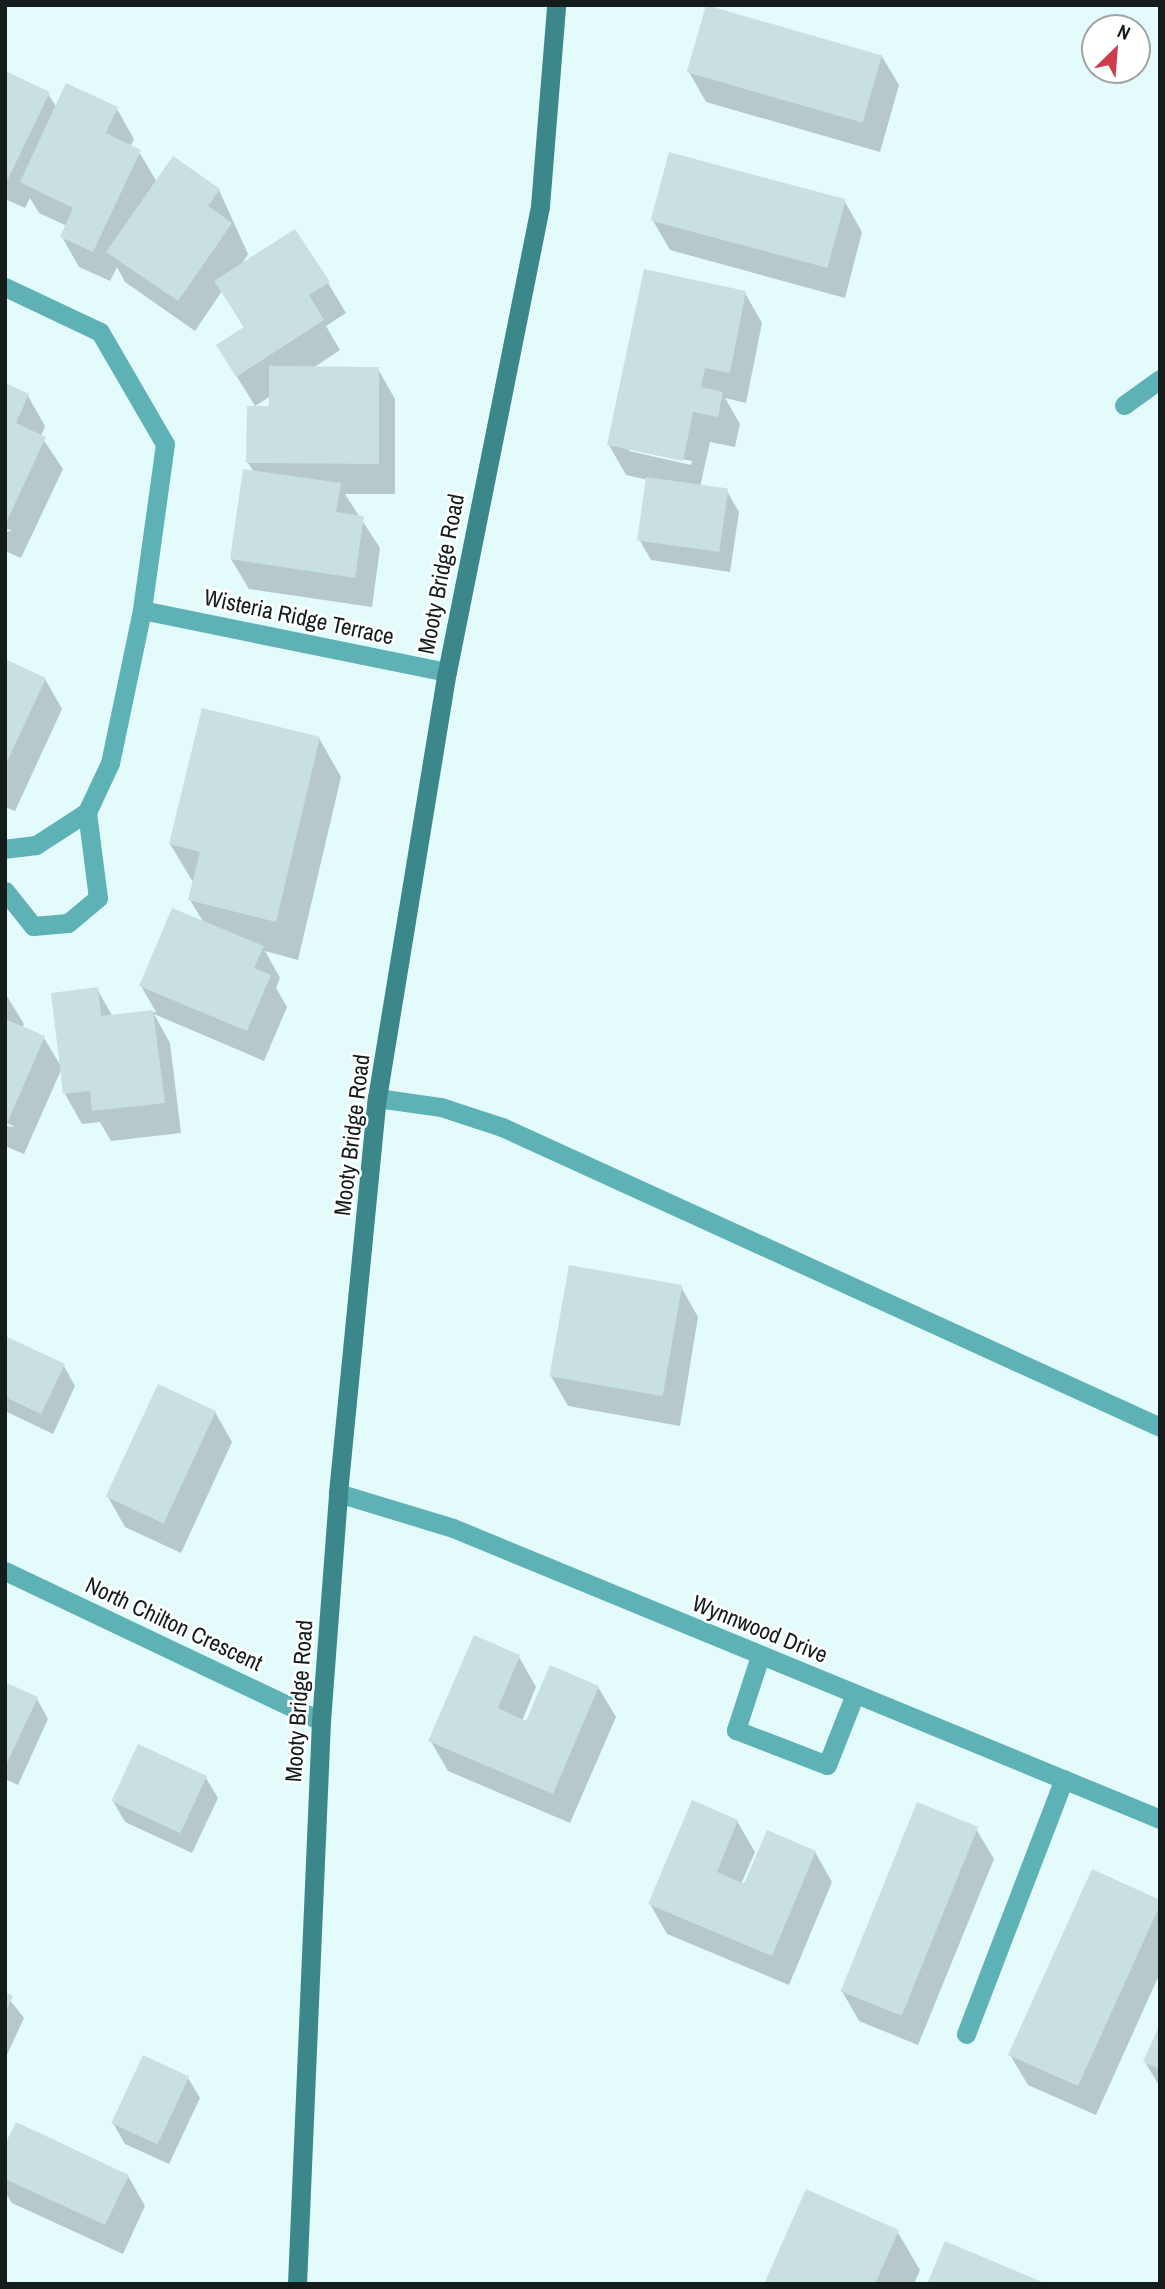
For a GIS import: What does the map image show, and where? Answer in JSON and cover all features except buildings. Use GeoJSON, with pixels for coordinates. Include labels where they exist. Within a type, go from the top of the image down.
{"type":"FeatureCollection","features":[{"type":"Feature","properties":{"kind":"main road","name":"Mooty Bridge Road"},"geometry":{"type":"LineString","coordinates":[[297,2284],[321,1721],[338,1493],[377,1098],[447,672],[540,206],[556,5]]}},
{"type":"Feature","properties":{"kind":"street"},"geometry":{"type":"LineString","coordinates":[[5,287],[100,332],[165,444],[142,610],[110,763],[87,812],[36,845],[5,849]]}},
{"type":"Feature","properties":{"kind":"street"},"geometry":{"type":"LineString","coordinates":[[1124,405],[1160,379]]}},
{"type":"Feature","properties":{"kind":"street","name":"Wisteria Ridge Terrace"},"geometry":{"type":"LineString","coordinates":[[142,610],[447,672]]}},
{"type":"Feature","properties":{"kind":"street"},"geometry":{"type":"LineString","coordinates":[[5,891],[33,926],[68,923],[98,898],[87,812]]}},
{"type":"Feature","properties":{"kind":"street"},"geometry":{"type":"LineString","coordinates":[[377,1098],[441,1107],[502,1127],[1160,1427]]}},
{"type":"Feature","properties":{"kind":"street","name":"Wynnwood Drive"},"geometry":{"type":"LineString","coordinates":[[338,1493],[453,1528],[1160,1819]]}},
{"type":"Feature","properties":{"kind":"street","name":"North Chilton Crescent"},"geometry":{"type":"LineString","coordinates":[[5,1571],[321,1721]]}},
{"type":"Feature","properties":{"kind":"street"},"geometry":{"type":"LineString","coordinates":[[760,1656],[736,1730],[827,1765],[855,1694]]}},
{"type":"Feature","properties":{"kind":"street"},"geometry":{"type":"LineString","coordinates":[[966,2034],[1065,1779]]}}]}
